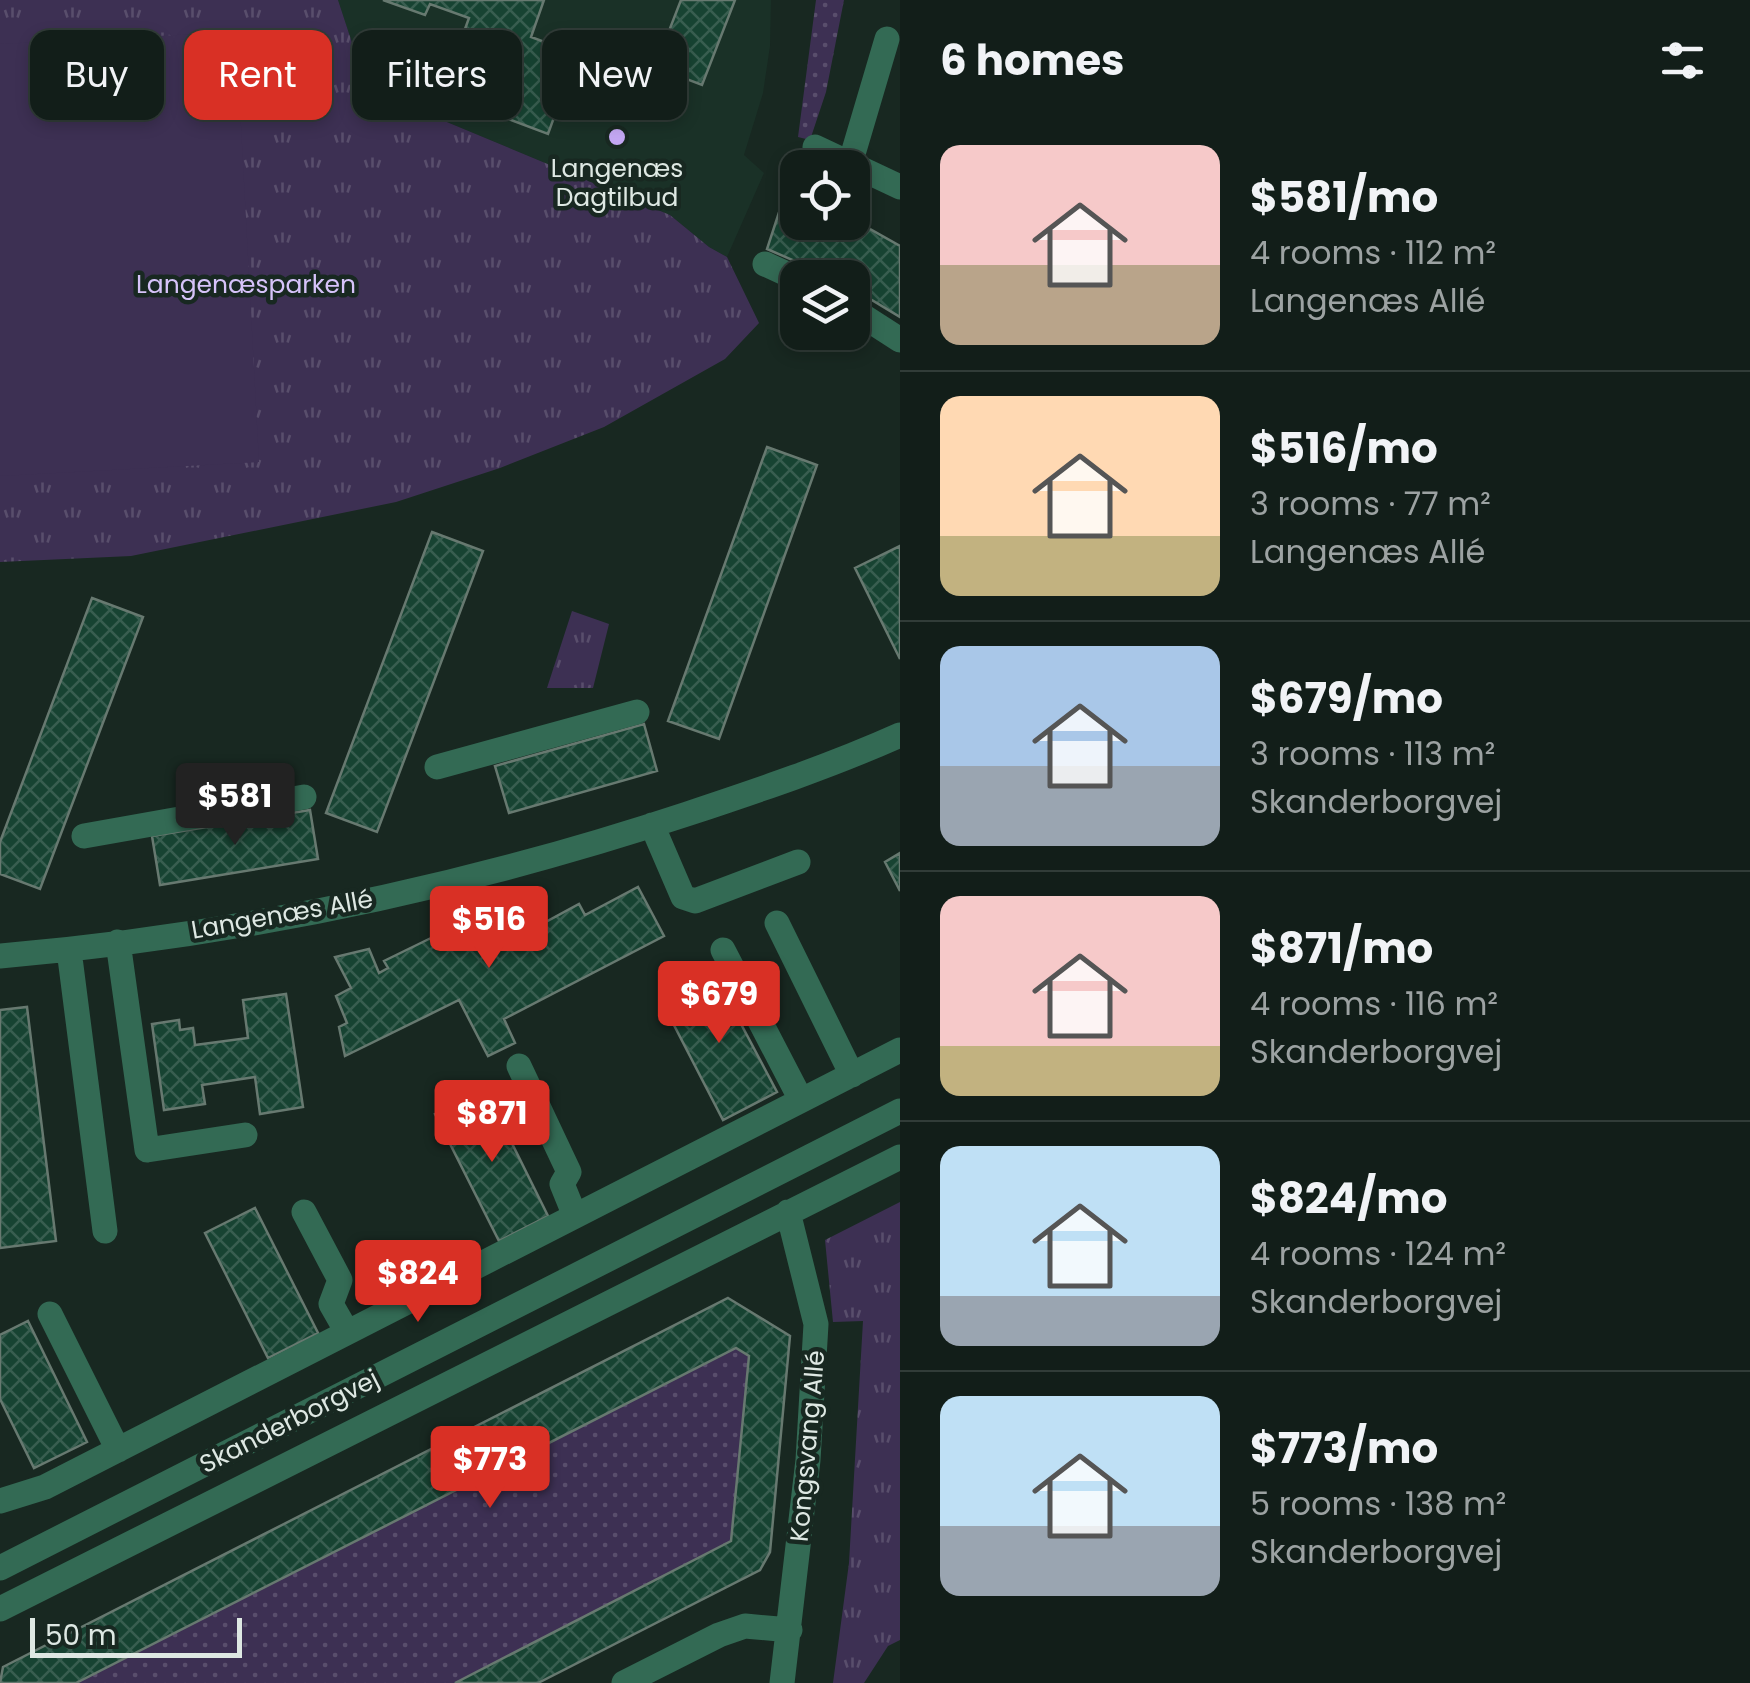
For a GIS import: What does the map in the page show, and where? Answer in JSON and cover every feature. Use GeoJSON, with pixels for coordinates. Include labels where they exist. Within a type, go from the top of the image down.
{"type":"FeatureCollection","features":[{"type":"Feature","properties":{"kind":"street"},"geometry":{"type":"LineString","coordinates":[[854,150],[887,39]]}},
{"type":"Feature","properties":{"kind":"street"},"geometry":{"type":"LineString","coordinates":[[815,147],[821,150]]}},
{"type":"Feature","properties":{"kind":"street"},"geometry":{"type":"LineString","coordinates":[[870,174],[900,188]]}},
{"type":"Feature","properties":{"kind":"street"},"geometry":{"type":"LineString","coordinates":[[765,264],[780,271]]}},
{"type":"Feature","properties":{"kind":"street"},"geometry":{"type":"LineString","coordinates":[[870,320],[900,340]]}},
{"type":"Feature","properties":{"kind":"street"},"geometry":{"type":"LineString","coordinates":[[438,767],[637,712]]}},
{"type":"Feature","properties":{"kind":"street","name":"Langenæs Allé"},"geometry":{"type":"LineString","coordinates":[[0,956],[69,950],[276,919],[543,858],[766,788],[900,734]]}},
{"type":"Feature","properties":{"kind":"street"},"geometry":{"type":"LineString","coordinates":[[84,836],[304,797]]}},
{"type":"Feature","properties":{"kind":"street"},"geometry":{"type":"LineString","coordinates":[[652,826],[683,898],[695,901],[798,862]]}},
{"type":"Feature","properties":{"kind":"street"},"geometry":{"type":"LineString","coordinates":[[777,923],[852,1074]]}},
{"type":"Feature","properties":{"kind":"street"},"geometry":{"type":"LineString","coordinates":[[118,942],[147,1150],[245,1135]]}},
{"type":"Feature","properties":{"kind":"street"},"geometry":{"type":"LineString","coordinates":[[69,950],[105,1231]]}},
{"type":"Feature","properties":{"kind":"street"},"geometry":{"type":"LineString","coordinates":[[723,950],[801,1100]]}},
{"type":"Feature","properties":{"kind":"street","name":"Skanderborgvej"},"geometry":{"type":"LineString","coordinates":[[0,1501],[46,1487],[900,1050]]}},
{"type":"Feature","properties":{"kind":"street"},"geometry":{"type":"LineString","coordinates":[[519,1066],[569,1172],[562,1184],[575,1216]]}},
{"type":"Feature","properties":{"kind":"street","name":"Skanderborgvej"},"geometry":{"type":"LineString","coordinates":[[0,1568],[900,1112]]}},
{"type":"Feature","properties":{"kind":"street","name":"Skanderborgvej"},"geometry":{"type":"LineString","coordinates":[[0,1609],[900,1157]]}},
{"type":"Feature","properties":{"kind":"street"},"geometry":{"type":"LineString","coordinates":[[304,1212],[340,1280],[331,1304],[347,1332]]}},
{"type":"Feature","properties":{"kind":"street","name":"Kongsvang Allé"},"geometry":{"type":"LineString","coordinates":[[782,1683],[808,1460],[816,1324],[788,1212]]}},
{"type":"Feature","properties":{"kind":"street"},"geometry":{"type":"LineString","coordinates":[[50,1314],[118,1450]]}},
{"type":"Feature","properties":{"kind":"street"},"geometry":{"type":"LineString","coordinates":[[624,1683],[745,1626],[790,1630]]}},
{"type":"Feature","properties":{"kind":"shaded area","name":"Langenæs Dagtilbud"},"geometry":{"type":"Polygon","coordinates":[[[338,0],[771,0],[763,93],[744,155],[764,173],[727,257],[670,215],[442,120],[522,120],[522,30],[352,30],[352,43],[338,0]]]}},
{"type":"Feature","properties":{"kind":"green space","name":"Langenæsparken"},"geometry":{"type":"Polygon","coordinates":[[[0,0],[338,0],[352,43],[352,120],[442,120],[670,215],[727,257],[759,323],[725,359],[604,427],[500,468],[396,502],[131,556],[0,562],[0,0]]]}},
{"type":"Feature","properties":{"kind":"green space"},"geometry":{"type":"Polygon","coordinates":[[[816,0],[844,0],[826,92],[810,140],[798,137],[816,0]]]}},
{"type":"Feature","properties":{"kind":"green space"},"geometry":{"type":"Polygon","coordinates":[[[184,35],[184,120],[241,120],[259,462],[0,476],[0,44],[30,42],[30,120],[164,120],[164,36],[184,35]]]}},
{"type":"Feature","properties":{"kind":"green space"},"geometry":{"type":"Polygon","coordinates":[[[572,611],[609,624],[593,688],[547,688],[572,611]]]}},
{"type":"Feature","properties":{"kind":"green space"},"geometry":{"type":"Polygon","coordinates":[[[900,1202],[900,1640],[888,1646],[864,1683],[833,1683],[849,1563],[863,1321],[833,1322],[825,1240],[900,1202]]]}},
{"type":"Feature","properties":{"kind":"green space"},"geometry":{"type":"Polygon","coordinates":[[[736,1348],[749,1356],[731,1541],[455,1683],[76,1683],[736,1348]]]}},
{"type":"Feature","properties":{"kind":"building"},"geometry":{"type":"Polygon","coordinates":[[[383,0],[544,0],[531,37],[542,41],[542,120],[553,120],[548,134],[511,120],[522,120],[522,30],[465,30],[469,18],[430,4],[425,15],[383,0]]]}},
{"type":"Feature","properties":{"kind":"building"},"geometry":{"type":"Polygon","coordinates":[[[681,0],[735,0],[702,85],[687,79],[687,30],[669,30],[681,0]]]}},
{"type":"Feature","properties":{"kind":"building"},"geometry":{"type":"Polygon","coordinates":[[[780,209],[780,240],[870,240],[870,229],[900,246],[900,317],[870,299],[870,260],[792,260],[767,249],[780,209]]]}},
{"type":"Feature","properties":{"kind":"building"},"geometry":{"type":"Polygon","coordinates":[[[767,447],[817,465],[719,739],[668,721],[767,447]]]}},
{"type":"Feature","properties":{"kind":"building"},"geometry":{"type":"Polygon","coordinates":[[[432,532],[483,551],[377,832],[326,813],[432,532]]]}},
{"type":"Feature","properties":{"kind":"building"},"geometry":{"type":"Polygon","coordinates":[[[900,546],[900,659],[855,568],[900,546]]]}},
{"type":"Feature","properties":{"kind":"building"},"geometry":{"type":"Polygon","coordinates":[[[92,598],[143,617],[40,889],[0,874],[0,842],[92,598]]]}},
{"type":"Feature","properties":{"kind":"building"},"geometry":{"type":"Polygon","coordinates":[[[644,724],[657,771],[509,813],[495,766],[644,724]]]}},
{"type":"Feature","properties":{"kind":"building"},"geometry":{"type":"Polygon","coordinates":[[[310,810],[318,859],[160,885],[152,836],[310,810]]]}},
{"type":"Feature","properties":{"kind":"building"},"geometry":{"type":"Polygon","coordinates":[[[900,853],[900,891],[885,862],[900,853]]]}},
{"type":"Feature","properties":{"kind":"building"},"geometry":{"type":"Polygon","coordinates":[[[638,887],[664,936],[504,1019],[515,1043],[488,1056],[459,1000],[345,1056],[339,1027],[347,1023],[336,996],[351,988],[335,957],[369,949],[379,973],[388,968],[384,961],[431,938],[436,946],[461,933],[467,942],[488,934],[483,926],[491,923],[496,931],[535,916],[540,925],[579,904],[585,915],[638,887]]]}},
{"type":"Feature","properties":{"kind":"building"},"geometry":{"type":"Polygon","coordinates":[[[714,973],[777,1092],[723,1120],[661,1000],[714,973]]]}},
{"type":"Feature","properties":{"kind":"building"},"geometry":{"type":"Polygon","coordinates":[[[286,994],[303,1107],[260,1114],[255,1077],[202,1085],[205,1104],[164,1110],[152,1024],[179,1020],[180,1030],[193,1028],[195,1045],[248,1038],[243,1000],[286,994]]]}},
{"type":"Feature","properties":{"kind":"building"},"geometry":{"type":"Polygon","coordinates":[[[27,1007],[56,1241],[0,1248],[0,1010],[27,1007]]]}},
{"type":"Feature","properties":{"kind":"building"},"geometry":{"type":"Polygon","coordinates":[[[485,1089],[548,1216],[499,1241],[435,1114],[485,1089]]]}},
{"type":"Feature","properties":{"kind":"building"},"geometry":{"type":"Polygon","coordinates":[[[255,1208],[318,1333],[268,1358],[205,1233],[255,1208]]]}},
{"type":"Feature","properties":{"kind":"building"},"geometry":{"type":"Polygon","coordinates":[[[728,1298],[790,1336],[770,1552],[760,1570],[538,1683],[455,1683],[731,1541],[749,1356],[736,1348],[76,1683],[0,1683],[3,1667],[728,1298]]]}},
{"type":"Feature","properties":{"kind":"building"},"geometry":{"type":"Polygon","coordinates":[[[28,1321],[87,1442],[34,1468],[0,1399],[0,1335],[28,1321]]]}},
{"type":"Feature","properties":{"kind":"place","name":"Langenæs Dagtilbud"},"geometry":{"type":"Point","coordinates":[617,137]}}]}
